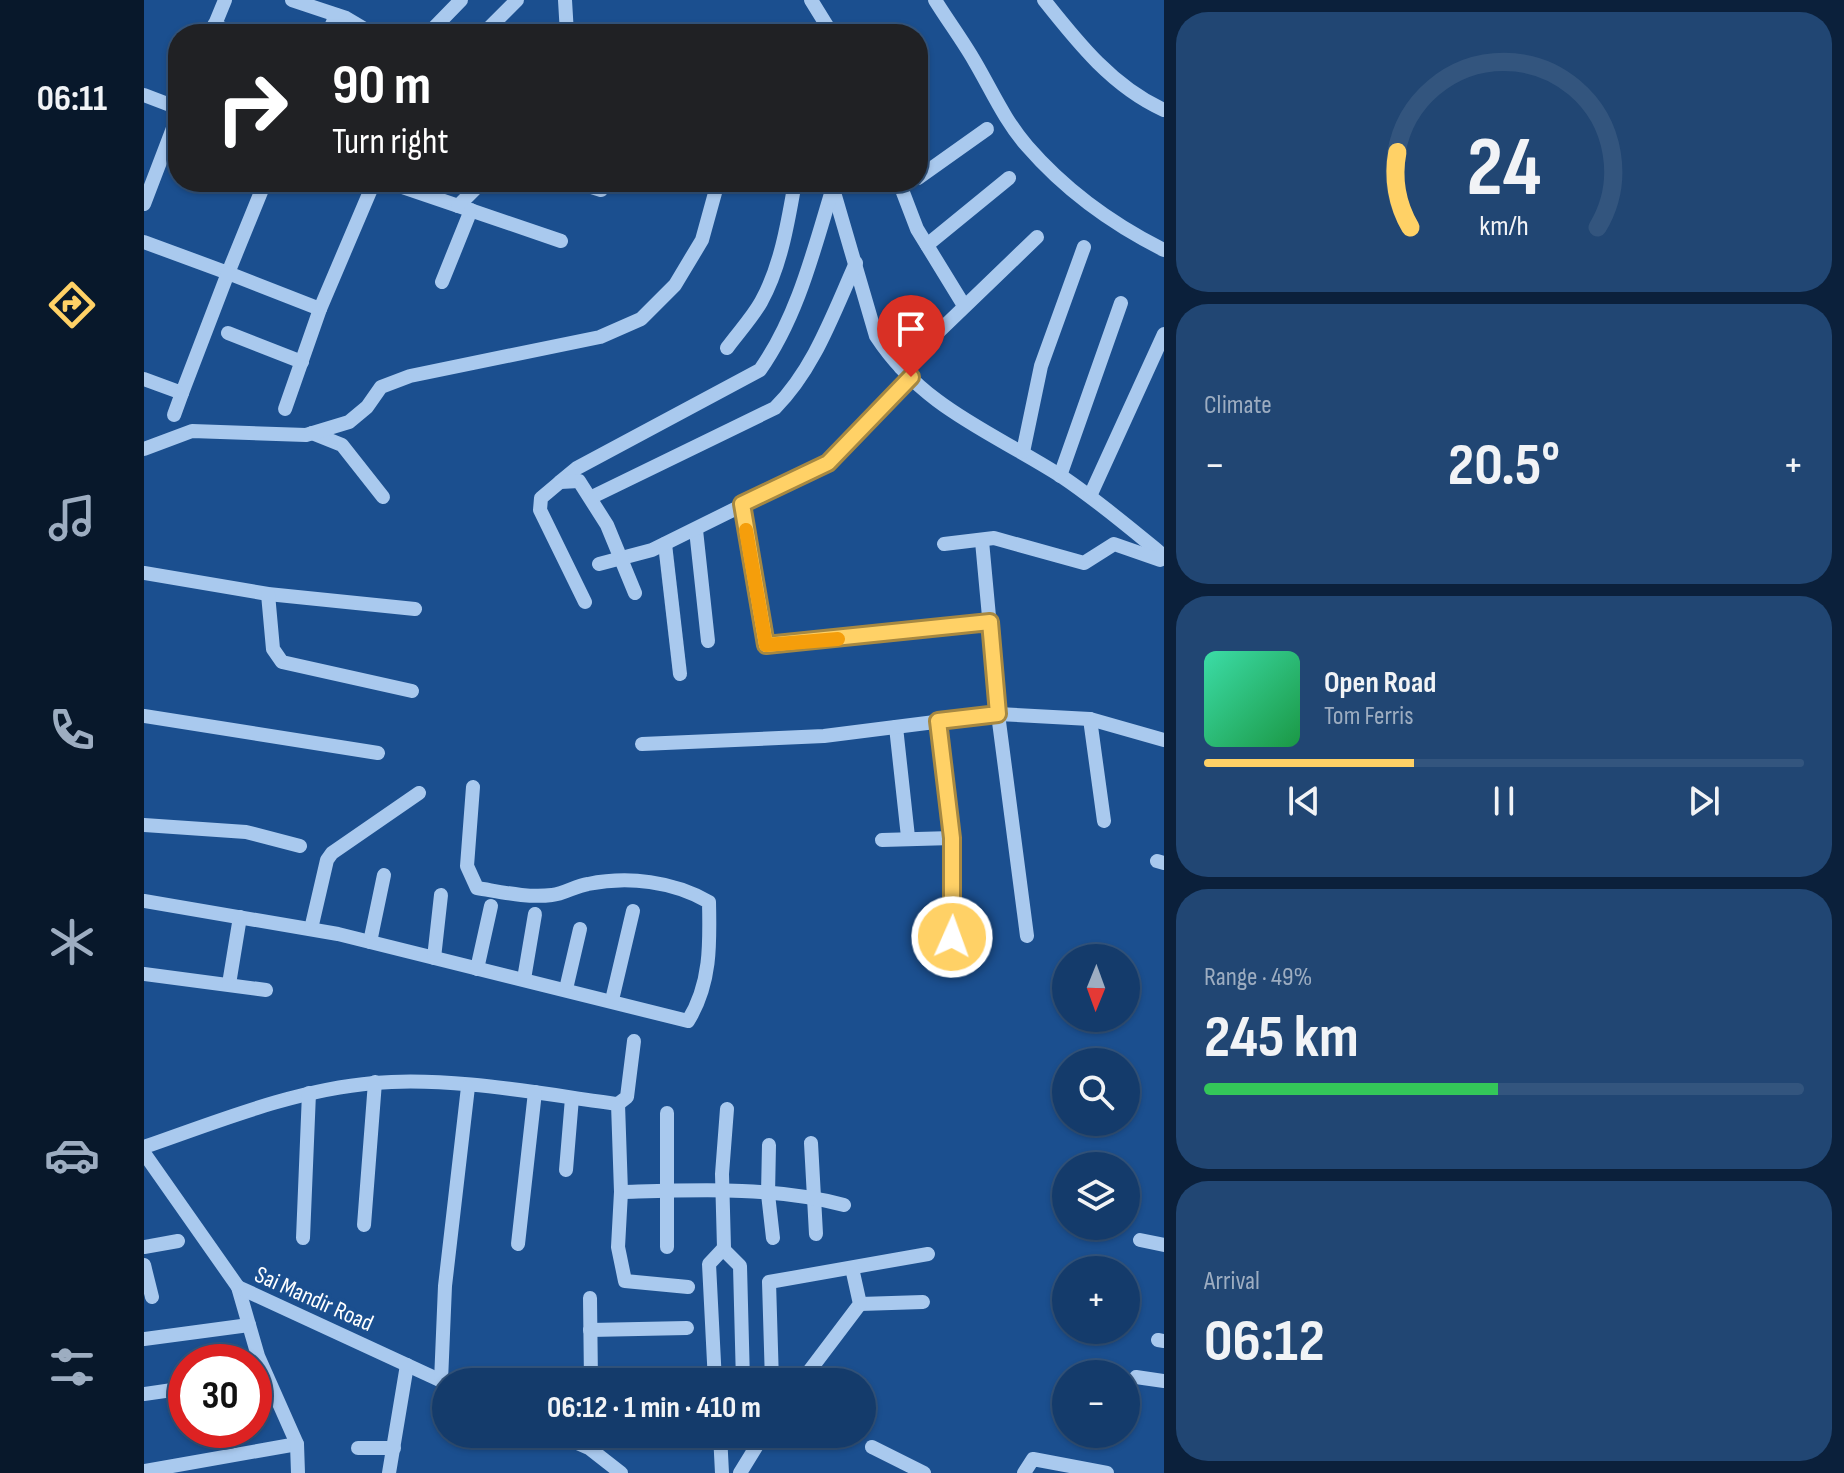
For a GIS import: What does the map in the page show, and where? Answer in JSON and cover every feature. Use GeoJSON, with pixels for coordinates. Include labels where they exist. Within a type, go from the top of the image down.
{"type":"FeatureCollection","features":[{"type":"Feature","properties":{"kind":"street"},"geometry":{"type":"LineString","coordinates":[[215,24],[225,0]]}},
{"type":"Feature","properties":{"kind":"street"},"geometry":{"type":"LineString","coordinates":[[292,0],[354,24]]}},
{"type":"Feature","properties":{"kind":"street"},"geometry":{"type":"LineString","coordinates":[[438,24],[461,0]]}},
{"type":"Feature","properties":{"kind":"street"},"geometry":{"type":"LineString","coordinates":[[498,24],[517,0]]}},
{"type":"Feature","properties":{"kind":"street"},"geometry":{"type":"LineString","coordinates":[[552,0],[565,4],[566,24]]}},
{"type":"Feature","properties":{"kind":"street"},"geometry":{"type":"LineString","coordinates":[[811,0],[826,24]]}},
{"type":"Feature","properties":{"kind":"street"},"geometry":{"type":"LineString","coordinates":[[935,0],[975,61],[1000,110],[1026,146],[1090,206],[1119,227],[1164,250]]}},
{"type":"Feature","properties":{"kind":"street"},"geometry":{"type":"LineString","coordinates":[[1044,0],[1081,47],[1112,76],[1133,93],[1164,110]]}},
{"type":"Feature","properties":{"kind":"street"},"geometry":{"type":"LineString","coordinates":[[332,24],[336,15]]}},
{"type":"Feature","properties":{"kind":"street"},"geometry":{"type":"LineString","coordinates":[[144,95],[168,104]]}},
{"type":"Feature","properties":{"kind":"street"},"geometry":{"type":"LineString","coordinates":[[928,171],[987,129]]}},
{"type":"Feature","properties":{"kind":"street"},"geometry":{"type":"LineString","coordinates":[[144,204],[168,141]]}},
{"type":"Feature","properties":{"kind":"street"},"geometry":{"type":"LineString","coordinates":[[927,245],[1009,178]]}},
{"type":"Feature","properties":{"kind":"street"},"geometry":{"type":"LineString","coordinates":[[174,415],[261,192]]}},
{"type":"Feature","properties":{"kind":"street"},"geometry":{"type":"LineString","coordinates":[[285,409],[320,309],[370,192]]}},
{"type":"Feature","properties":{"kind":"street"},"geometry":{"type":"LineString","coordinates":[[418,192],[561,241]]}},
{"type":"Feature","properties":{"kind":"street"},"geometry":{"type":"LineString","coordinates":[[442,282],[465,208],[475,192]]}},
{"type":"Feature","properties":{"kind":"street"},"geometry":{"type":"LineString","coordinates":[[144,449],[192,431],[312,433],[349,422],[367,407],[381,387],[410,376],[600,337],[641,319],[675,285],[702,240],[715,192]]}},
{"type":"Feature","properties":{"kind":"street"},"geometry":{"type":"LineString","coordinates":[[727,348],[760,304],[769,283],[786,230],[793,192]]}},
{"type":"Feature","properties":{"kind":"street"},"geometry":{"type":"LineString","coordinates":[[585,602],[540,510],[541,498],[577,468],[760,370],[774,350],[807,273],[830,192]]}},
{"type":"Feature","properties":{"kind":"street"},"geometry":{"type":"LineString","coordinates":[[834,192],[876,336],[906,372],[936,403],[1060,476],[1164,554],[1160,560],[1114,544],[1084,563],[994,538],[944,544]]}},
{"type":"Feature","properties":{"kind":"street"},"geometry":{"type":"LineString","coordinates":[[907,192],[927,245],[963,304]]}},
{"type":"Feature","properties":{"kind":"street"},"geometry":{"type":"LineString","coordinates":[[599,564],[665,544],[828,463],[963,304],[1037,237]]}},
{"type":"Feature","properties":{"kind":"street"},"geometry":{"type":"LineString","coordinates":[[144,242],[320,309]]}},
{"type":"Feature","properties":{"kind":"street"},"geometry":{"type":"LineString","coordinates":[[1023,452],[1041,366],[1084,247]]}},
{"type":"Feature","properties":{"kind":"street"},"geometry":{"type":"LineString","coordinates":[[592,497],[775,408],[790,393],[818,348],[856,263]]}},
{"type":"Feature","properties":{"kind":"street"},"geometry":{"type":"LineString","coordinates":[[1060,476],[1121,303]]}},
{"type":"Feature","properties":{"kind":"street"},"geometry":{"type":"LineString","coordinates":[[228,333],[302,362]]}},
{"type":"Feature","properties":{"kind":"street"},"geometry":{"type":"LineString","coordinates":[[1090,496],[1164,334]]}},
{"type":"Feature","properties":{"kind":"street"},"geometry":{"type":"LineString","coordinates":[[144,379],[182,393]]}},
{"type":"Feature","properties":{"kind":"street"},"geometry":{"type":"LineString","coordinates":[[312,433],[342,445],[383,497]]}},
{"type":"Feature","properties":{"kind":"street"},"geometry":{"type":"LineString","coordinates":[[560,482],[579,481],[592,497],[622,558],[635,593]]}},
{"type":"Feature","properties":{"kind":"street"},"geometry":{"type":"LineString","coordinates":[[742,504],[766,645],[990,622]]}},
{"type":"Feature","properties":{"kind":"street"},"geometry":{"type":"LineString","coordinates":[[696,530],[708,641]]}},
{"type":"Feature","properties":{"kind":"street"},"geometry":{"type":"LineString","coordinates":[[982,541],[998,714],[1027,936]]}},
{"type":"Feature","properties":{"kind":"street"},"geometry":{"type":"LineString","coordinates":[[665,544],[680,674]]}},
{"type":"Feature","properties":{"kind":"street"},"geometry":{"type":"LineString","coordinates":[[144,573],[268,594],[415,609]]}},
{"type":"Feature","properties":{"kind":"street"},"geometry":{"type":"LineString","coordinates":[[268,594],[273,649],[282,662],[412,691]]}},
{"type":"Feature","properties":{"kind":"street"},"geometry":{"type":"LineString","coordinates":[[642,744],[824,736],[998,714],[1090,719],[1164,740]]}},
{"type":"Feature","properties":{"kind":"street"},"geometry":{"type":"LineString","coordinates":[[144,716],[378,753]]}},
{"type":"Feature","properties":{"kind":"street"},"geometry":{"type":"LineString","coordinates":[[1090,719],[1104,821]]}},
{"type":"Feature","properties":{"kind":"street"},"geometry":{"type":"LineString","coordinates":[[938,721],[952,838],[952,937]]}},
{"type":"Feature","properties":{"kind":"street"},"geometry":{"type":"LineString","coordinates":[[896,727],[908,837]]}},
{"type":"Feature","properties":{"kind":"street"},"geometry":{"type":"LineString","coordinates":[[144,901],[370,942],[688,1021],[704,996],[710,940],[709,902],[689,890],[643,880],[587,884],[555,895],[523,896],[477,888],[467,866],[473,787]]}},
{"type":"Feature","properties":{"kind":"street"},"geometry":{"type":"LineString","coordinates":[[311,929],[332,853],[419,793]]}},
{"type":"Feature","properties":{"kind":"street"},"geometry":{"type":"LineString","coordinates":[[144,825],[246,832],[300,846]]}},
{"type":"Feature","properties":{"kind":"street"},"geometry":{"type":"LineString","coordinates":[[882,840],[952,838]]}},
{"type":"Feature","properties":{"kind":"street"},"geometry":{"type":"LineString","coordinates":[[370,942],[384,875]]}},
{"type":"Feature","properties":{"kind":"street"},"geometry":{"type":"LineString","coordinates":[[434,958],[441,895]]}},
{"type":"Feature","properties":{"kind":"street"},"geometry":{"type":"LineString","coordinates":[[477,969],[491,906]]}},
{"type":"Feature","properties":{"kind":"street"},"geometry":{"type":"LineString","coordinates":[[612,1000],[633,911]]}},
{"type":"Feature","properties":{"kind":"street"},"geometry":{"type":"LineString","coordinates":[[524,979],[535,914]]}},
{"type":"Feature","properties":{"kind":"street"},"geometry":{"type":"LineString","coordinates":[[229,984],[240,917]]}},
{"type":"Feature","properties":{"kind":"street"},"geometry":{"type":"LineString","coordinates":[[566,989],[580,929]]}},
{"type":"Feature","properties":{"kind":"street"},"geometry":{"type":"LineString","coordinates":[[144,974],[266,990]]}},
{"type":"Feature","properties":{"kind":"street"},"geometry":{"type":"LineString","coordinates":[[144,1147],[309,1093],[375,1082],[535,1092],[618,1104],[627,1097],[634,1041]]}},
{"type":"Feature","properties":{"kind":"street"},"geometry":{"type":"LineString","coordinates":[[364,1225],[375,1082]]}},
{"type":"Feature","properties":{"kind":"street"},"geometry":{"type":"LineString","coordinates":[[444,1368],[445,1286],[468,1087]]}},
{"type":"Feature","properties":{"kind":"street"},"geometry":{"type":"LineString","coordinates":[[518,1244],[535,1092]]}},
{"type":"Feature","properties":{"kind":"street"},"geometry":{"type":"LineString","coordinates":[[303,1238],[309,1093]]}},
{"type":"Feature","properties":{"kind":"street"},"geometry":{"type":"LineString","coordinates":[[566,1170],[572,1098]]}},
{"type":"Feature","properties":{"kind":"street"},"geometry":{"type":"LineString","coordinates":[[618,1104],[621,1192],[618,1247],[625,1281],[688,1287]]}},
{"type":"Feature","properties":{"kind":"street"},"geometry":{"type":"LineString","coordinates":[[714,1368],[709,1264],[723,1249],[727,1109]]}},
{"type":"Feature","properties":{"kind":"street"},"geometry":{"type":"LineString","coordinates":[[667,1113],[667,1247]]}},
{"type":"Feature","properties":{"kind":"street"},"geometry":{"type":"LineString","coordinates":[[811,1143],[816,1234]]}},
{"type":"Feature","properties":{"kind":"street"},"geometry":{"type":"LineString","coordinates":[[769,1145],[768,1194],[773,1238]]}},
{"type":"Feature","properties":{"kind":"street"},"geometry":{"type":"LineString","coordinates":[[144,1153],[238,1287]]}},
{"type":"Feature","properties":{"kind":"street"},"geometry":{"type":"LineString","coordinates":[[621,1192],[723,1189],[812,1196],[844,1205]]}},
{"type":"Feature","properties":{"kind":"street"},"geometry":{"type":"LineString","coordinates":[[1140,1240],[1164,1245]]}},
{"type":"Feature","properties":{"kind":"street"},"geometry":{"type":"LineString","coordinates":[[144,1247],[178,1241]]}},
{"type":"Feature","properties":{"kind":"street"},"geometry":{"type":"LineString","coordinates":[[723,1249],[740,1266],[743,1368]]}},
{"type":"Feature","properties":{"kind":"street"},"geometry":{"type":"LineString","coordinates":[[772,1368],[769,1282],[928,1254]]}},
{"type":"Feature","properties":{"kind":"street"},"geometry":{"type":"LineString","coordinates":[[144,1265],[152,1297]]}},
{"type":"Feature","properties":{"kind":"street"},"geometry":{"type":"LineString","coordinates":[[812,1368],[860,1304],[852,1268]]}},
{"type":"Feature","properties":{"kind":"street","name":"Sai Mandir Road"},"geometry":{"type":"LineString","coordinates":[[238,1287],[432,1376]]}},
{"type":"Feature","properties":{"kind":"street","name":"Sai Mandir Road"},"geometry":{"type":"LineString","coordinates":[[238,1287],[253,1344]]}},
{"type":"Feature","properties":{"kind":"street"},"geometry":{"type":"LineString","coordinates":[[590,1298],[591,1368]]}},
{"type":"Feature","properties":{"kind":"street"},"geometry":{"type":"LineString","coordinates":[[860,1304],[923,1302]]}},
{"type":"Feature","properties":{"kind":"street"},"geometry":{"type":"LineString","coordinates":[[144,1339],[249,1325]]}},
{"type":"Feature","properties":{"kind":"street"},"geometry":{"type":"LineString","coordinates":[[590,1330],[687,1328]]}},
{"type":"Feature","properties":{"kind":"street"},"geometry":{"type":"LineString","coordinates":[[389,1473],[407,1365]]}},
{"type":"Feature","properties":{"kind":"street"},"geometry":{"type":"LineString","coordinates":[[1140,1378],[1164,1381]]}},
{"type":"Feature","properties":{"kind":"street"},"geometry":{"type":"LineString","coordinates":[[144,1394],[168,1391]]}},
{"type":"Feature","properties":{"kind":"street","name":"Sai Mandir Road"},"geometry":{"type":"LineString","coordinates":[[272,1397],[297,1444]]}},
{"type":"Feature","properties":{"kind":"street"},"geometry":{"type":"LineString","coordinates":[[144,1471],[297,1444],[298,1473]]}},
{"type":"Feature","properties":{"kind":"street"},"geometry":{"type":"LineString","coordinates":[[358,1448],[394,1448]]}},
{"type":"Feature","properties":{"kind":"street"},"geometry":{"type":"LineString","coordinates":[[596,1448],[621,1473]]}},
{"type":"Feature","properties":{"kind":"street"},"geometry":{"type":"LineString","coordinates":[[721,1448],[722,1473]]}},
{"type":"Feature","properties":{"kind":"street"},"geometry":{"type":"LineString","coordinates":[[740,1473],[755,1448]]}},
{"type":"Feature","properties":{"kind":"street"},"geometry":{"type":"LineString","coordinates":[[874,1448],[924,1473]]}},
{"type":"Feature","properties":{"kind":"street"},"geometry":{"type":"LineString","coordinates":[[1024,1473],[1033,1459],[1107,1473]]}},
{"type":"Feature","properties":{"kind":"slow traffic"},"geometry":{"type":"LineString","coordinates":[[746,530],[762,638],[766,645],[838,639]]}},
{"type":"Feature","properties":{"kind":"route"},"geometry":{"type":"LineString","coordinates":[[911,377],[828,463],[742,504],[762,638],[766,645],[990,622],[998,714],[938,721],[952,838],[952,937]]}}]}
